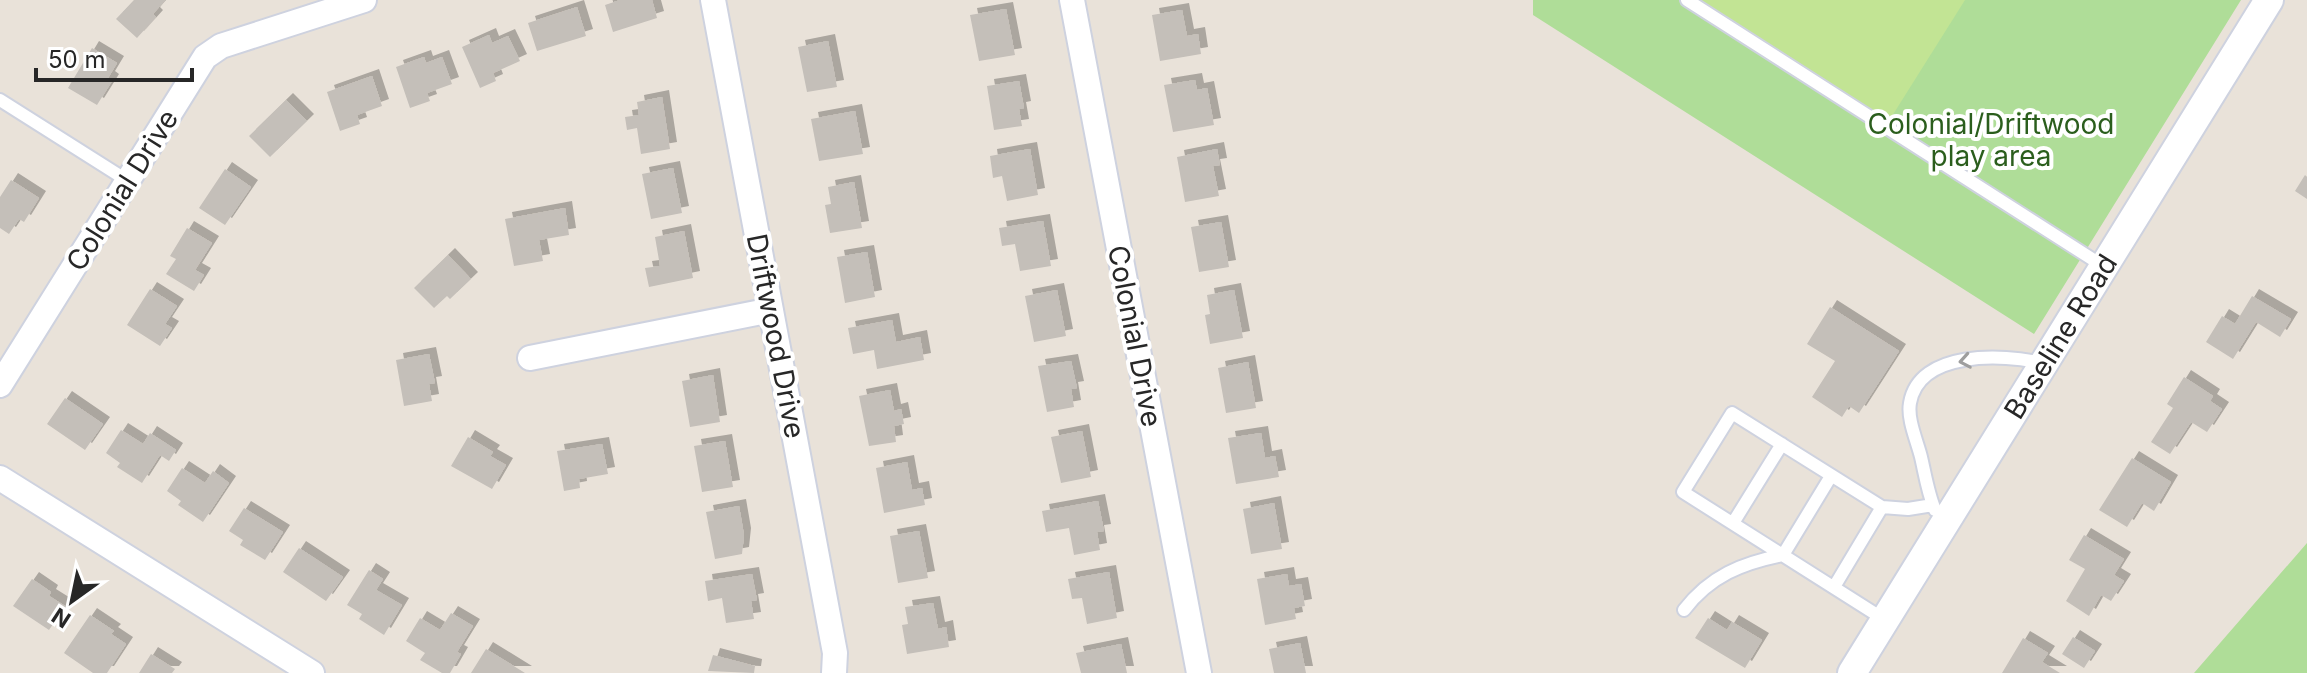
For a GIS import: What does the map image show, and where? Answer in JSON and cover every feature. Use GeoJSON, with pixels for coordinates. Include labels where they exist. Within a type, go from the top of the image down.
{"type":"FeatureCollection","features":[{"type":"Feature","properties":{"kind":"street","name":"Colonial Drive"},"geometry":{"type":"LineString","coordinates":[[0,385],[205,57],[216,49],[364,0]]}},
{"type":"Feature","properties":{"kind":"street","name":"Driftwood Drive"},"geometry":{"type":"LineString","coordinates":[[713,0],[835,653],[834,673]]}},
{"type":"Feature","properties":{"kind":"street","name":"Colonial Drive"},"geometry":{"type":"LineString","coordinates":[[1072,0],[1199,673]]}},
{"type":"Feature","properties":{"kind":"street","name":"Baseline Road"},"geometry":{"type":"LineString","coordinates":[[1852,673],[1885,620],[1938,516],[2042,363],[2269,0]]}},
{"type":"Feature","properties":{"kind":"street"},"geometry":{"type":"LineString","coordinates":[[530,358],[771,310]]}},
{"type":"Feature","properties":{"kind":"street"},"geometry":{"type":"LineString","coordinates":[[0,478],[312,673]]}},
{"type":"Feature","properties":{"kind":"lane"},"geometry":{"type":"LineString","coordinates":[[1687,0],[2103,266]]}},
{"type":"Feature","properties":{"kind":"lane"},"geometry":{"type":"LineString","coordinates":[[0,100],[128,181]]}},
{"type":"Feature","properties":{"kind":"lane"},"geometry":{"type":"LineString","coordinates":[[1885,620],[1683,492],[1732,413],[1882,507],[1938,516],[1910,413],[1912,396],[1923,376],[1930,370],[1992,357],[2015,357],[2042,363]]}},
{"type":"Feature","properties":{"kind":"lane"},"geometry":{"type":"LineString","coordinates":[[1733,523],[1782,444]]}},
{"type":"Feature","properties":{"kind":"lane"},"geometry":{"type":"LineString","coordinates":[[1684,610],[1697,593],[1733,568],[1783,555],[1831,476]]}},
{"type":"Feature","properties":{"kind":"lane"},"geometry":{"type":"LineString","coordinates":[[1834,587],[1882,507]]}},
{"type":"Feature","properties":{"kind":"green space","name":"Colonial/Driftwood play area"},"geometry":{"type":"Polygon","coordinates":[[[1533,0],[2241,0],[2034,334],[1533,15],[1533,0]]]}},
{"type":"Feature","properties":{"kind":"green space"},"geometry":{"type":"Polygon","coordinates":[[[1690,0],[1965,0],[1887,124],[1690,0]]]}},
{"type":"Feature","properties":{"kind":"green space"},"geometry":{"type":"Polygon","coordinates":[[[2307,543],[2307,673],[2194,673],[2307,543]]]}},
{"type":"Feature","properties":{"kind":"building"},"geometry":{"type":"Polygon","coordinates":[[[134,0],[165,0],[153,14],[156,17],[137,38],[116,19],[134,0]]]}},
{"type":"Feature","properties":{"kind":"building"},"geometry":{"type":"Polygon","coordinates":[[[620,0],[652,0],[657,18],[613,32],[605,5],[620,0]]]}},
{"type":"Feature","properties":{"kind":"building"},"geometry":{"type":"Polygon","coordinates":[[[577,7],[586,36],[537,51],[528,23],[577,7]]]}},
{"type":"Feature","properties":{"kind":"building"},"geometry":{"type":"Polygon","coordinates":[[[1006,9],[1015,55],[979,61],[970,15],[1006,9]]]}},
{"type":"Feature","properties":{"kind":"building"},"geometry":{"type":"Polygon","coordinates":[[[1182,10],[1187,36],[1198,34],[1201,54],[1160,61],[1152,15],[1182,10]]]}},
{"type":"Feature","properties":{"kind":"building"},"geometry":{"type":"Polygon","coordinates":[[[489,35],[492,43],[508,36],[520,61],[493,73],[496,81],[480,88],[462,47],[489,35]]]}},
{"type":"Feature","properties":{"kind":"building"},"geometry":{"type":"Polygon","coordinates":[[[828,41],[837,87],[807,92],[798,47],[828,41]]]}},
{"type":"Feature","properties":{"kind":"building"},"geometry":{"type":"Polygon","coordinates":[[[92,48],[117,63],[108,78],[112,81],[97,105],[68,88],[92,48]]]}},
{"type":"Feature","properties":{"kind":"building"},"geometry":{"type":"Polygon","coordinates":[[[424,57],[426,63],[442,57],[452,84],[427,93],[430,101],[410,108],[396,67],[424,57]]]}},
{"type":"Feature","properties":{"kind":"building"},"geometry":{"type":"Polygon","coordinates":[[[372,76],[382,106],[357,115],[360,124],[340,131],[327,92],[372,76]]]}},
{"type":"Feature","properties":{"kind":"building"},"geometry":{"type":"Polygon","coordinates":[[[1195,80],[1197,90],[1207,88],[1214,125],[1173,132],[1164,85],[1195,80]]]}},
{"type":"Feature","properties":{"kind":"building"},"geometry":{"type":"Polygon","coordinates":[[[1019,81],[1024,108],[1019,109],[1022,126],[994,130],[987,86],[1019,81]]]}},
{"type":"Feature","properties":{"kind":"building"},"geometry":{"type":"Polygon","coordinates":[[[662,97],[670,149],[641,154],[637,128],[627,130],[625,117],[639,115],[637,102],[662,97]]]}},
{"type":"Feature","properties":{"kind":"building"},"geometry":{"type":"Polygon","coordinates":[[[286,100],[307,121],[270,157],[249,136],[286,100]]]}},
{"type":"Feature","properties":{"kind":"building"},"geometry":{"type":"Polygon","coordinates":[[[855,111],[863,154],[819,161],[811,119],[855,111]]]}},
{"type":"Feature","properties":{"kind":"building"},"geometry":{"type":"Polygon","coordinates":[[[1030,149],[1038,195],[1007,201],[1002,176],[993,178],[990,156],[1030,149]]]}},
{"type":"Feature","properties":{"kind":"building"},"geometry":{"type":"Polygon","coordinates":[[[1217,149],[1220,165],[1213,166],[1219,196],[1185,202],[1177,157],[1217,149]]]}},
{"type":"Feature","properties":{"kind":"building"},"geometry":{"type":"Polygon","coordinates":[[[673,168],[682,213],[651,219],[642,174],[673,168]]]}},
{"type":"Feature","properties":{"kind":"building"},"geometry":{"type":"Polygon","coordinates":[[[225,169],[251,187],[225,225],[199,208],[225,169]]]}},
{"type":"Feature","properties":{"kind":"building"},"geometry":{"type":"Polygon","coordinates":[[[2305,175],[2307,177],[2307,199],[2295,191],[2305,175]]]}},
{"type":"Feature","properties":{"kind":"building"},"geometry":{"type":"Polygon","coordinates":[[[11,180],[39,198],[24,222],[19,219],[9,234],[0,228],[0,197],[11,180]]]}},
{"type":"Feature","properties":{"kind":"building"},"geometry":{"type":"Polygon","coordinates":[[[854,182],[862,228],[830,233],[825,205],[831,204],[828,187],[854,182]]]}},
{"type":"Feature","properties":{"kind":"building"},"geometry":{"type":"Polygon","coordinates":[[[565,208],[569,235],[539,240],[543,261],[514,266],[505,219],[565,208]]]}},
{"type":"Feature","properties":{"kind":"building"},"geometry":{"type":"Polygon","coordinates":[[[1043,221],[1051,266],[1020,271],[1015,244],[1002,246],[999,228],[1043,221]]]}},
{"type":"Feature","properties":{"kind":"building"},"geometry":{"type":"Polygon","coordinates":[[[1221,222],[1229,267],[1199,272],[1191,227],[1221,222]]]}},
{"type":"Feature","properties":{"kind":"building"},"geometry":{"type":"Polygon","coordinates":[[[187,228],[212,243],[195,270],[204,275],[194,291],[166,274],[176,259],[170,256],[187,228]]]}},
{"type":"Feature","properties":{"kind":"building"},"geometry":{"type":"Polygon","coordinates":[[[684,231],[693,278],[649,287],[645,268],[660,266],[655,237],[684,231]]]}},
{"type":"Feature","properties":{"kind":"building"},"geometry":{"type":"Polygon","coordinates":[[[867,252],[875,297],[845,303],[837,257],[867,252]]]}},
{"type":"Feature","properties":{"kind":"building"},"geometry":{"type":"Polygon","coordinates":[[[448,255],[471,279],[450,299],[447,296],[434,308],[414,288],[448,255]]]}},
{"type":"Feature","properties":{"kind":"building"},"geometry":{"type":"Polygon","coordinates":[[[150,289],[177,306],[165,324],[172,328],[160,346],[127,325],[150,289]]]}},
{"type":"Feature","properties":{"kind":"building"},"geometry":{"type":"Polygon","coordinates":[[[1057,290],[1066,336],[1034,342],[1025,296],[1057,290]]]}},
{"type":"Feature","properties":{"kind":"building"},"geometry":{"type":"Polygon","coordinates":[[[1234,290],[1243,338],[1210,344],[1205,315],[1210,314],[1207,295],[1234,290]]]}},
{"type":"Feature","properties":{"kind":"building"},"geometry":{"type":"Polygon","coordinates":[[[2252,296],[2291,319],[2280,337],[2256,322],[2233,359],[2206,342],[2222,316],[2235,324],[2252,296]]]}},
{"type":"Feature","properties":{"kind":"building"},"geometry":{"type":"Polygon","coordinates":[[[1830,307],[1899,351],[1859,413],[1849,406],[1842,417],[1812,397],[1835,361],[1807,344],[1830,307]]]}},
{"type":"Feature","properties":{"kind":"building"},"geometry":{"type":"Polygon","coordinates":[[[892,320],[896,342],[920,337],[924,360],[877,369],[874,350],[853,354],[848,328],[892,320]]]}},
{"type":"Feature","properties":{"kind":"building"},"geometry":{"type":"Polygon","coordinates":[[[429,354],[435,383],[429,384],[432,401],[404,406],[396,360],[429,354]]]}},
{"type":"Feature","properties":{"kind":"building"},"geometry":{"type":"Polygon","coordinates":[[[1071,361],[1077,388],[1071,389],[1074,407],[1047,412],[1038,366],[1071,361]]]}},
{"type":"Feature","properties":{"kind":"building"},"geometry":{"type":"Polygon","coordinates":[[[1248,362],[1256,408],[1226,413],[1218,368],[1248,362]]]}},
{"type":"Feature","properties":{"kind":"building"},"geometry":{"type":"Polygon","coordinates":[[[713,375],[720,422],[690,427],[682,381],[713,375]]]}},
{"type":"Feature","properties":{"kind":"building"},"geometry":{"type":"Polygon","coordinates":[[[2184,377],[2213,396],[2210,401],[2222,409],[2207,432],[2191,422],[2170,454],[2151,442],[2173,408],[2167,404],[2184,377]]]}},
{"type":"Feature","properties":{"kind":"building"},"geometry":{"type":"Polygon","coordinates":[[[890,390],[894,411],[901,409],[904,424],[894,426],[896,442],[869,446],[859,396],[890,390]]]}},
{"type":"Feature","properties":{"kind":"building"},"geometry":{"type":"Polygon","coordinates":[[[65,398],[103,424],[85,450],[47,424],[65,398]]]}},
{"type":"Feature","properties":{"kind":"building"},"geometry":{"type":"Polygon","coordinates":[[[121,430],[143,444],[150,433],[176,450],[169,461],[160,455],[142,483],[117,467],[120,463],[106,453],[121,430]]]}},
{"type":"Feature","properties":{"kind":"building"},"geometry":{"type":"Polygon","coordinates":[[[1082,431],[1091,477],[1061,483],[1051,437],[1082,431]]]}},
{"type":"Feature","properties":{"kind":"building"},"geometry":{"type":"Polygon","coordinates":[[[1261,433],[1265,458],[1275,456],[1279,477],[1236,484],[1228,438],[1261,433]]]}},
{"type":"Feature","properties":{"kind":"building"},"geometry":{"type":"Polygon","coordinates":[[[468,437],[493,452],[490,456],[506,465],[492,489],[451,466],[468,437]]]}},
{"type":"Feature","properties":{"kind":"building"},"geometry":{"type":"Polygon","coordinates":[[[725,441],[733,487],[702,492],[694,446],[725,441]]]}},
{"type":"Feature","properties":{"kind":"building"},"geometry":{"type":"Polygon","coordinates":[[[602,444],[608,474],[579,479],[580,488],[564,491],[557,451],[602,444]]]}},
{"type":"Feature","properties":{"kind":"building"},"geometry":{"type":"Polygon","coordinates":[[[2132,458],[2171,482],[2154,511],[2142,503],[2127,527],[2099,510],[2132,458]]]}},
{"type":"Feature","properties":{"kind":"building"},"geometry":{"type":"Polygon","coordinates":[[[907,462],[912,490],[922,488],[925,505],[884,513],[876,468],[907,462]]]}},
{"type":"Feature","properties":{"kind":"building"},"geometry":{"type":"Polygon","coordinates":[[[182,468],[205,483],[213,471],[229,483],[203,522],[178,505],[181,501],[167,491],[182,468]]]}},
{"type":"Feature","properties":{"kind":"building"},"geometry":{"type":"Polygon","coordinates":[[[1098,501],[1104,531],[1097,532],[1100,550],[1074,555],[1069,528],[1046,532],[1042,511],[1098,501]]]}},
{"type":"Feature","properties":{"kind":"building"},"geometry":{"type":"Polygon","coordinates":[[[1274,503],[1282,549],[1251,554],[1243,509],[1274,503]]]}},
{"type":"Feature","properties":{"kind":"building"},"geometry":{"type":"Polygon","coordinates":[[[739,506],[744,535],[742,554],[715,559],[706,512],[739,506]]]}},
{"type":"Feature","properties":{"kind":"building"},"geometry":{"type":"Polygon","coordinates":[[[244,508],[283,532],[265,560],[240,545],[243,540],[229,531],[244,508]]]}},
{"type":"Feature","properties":{"kind":"building"},"geometry":{"type":"Polygon","coordinates":[[[919,531],[928,578],[898,583],[890,536],[919,531]]]}},
{"type":"Feature","properties":{"kind":"building"},"geometry":{"type":"Polygon","coordinates":[[[2084,535],[2124,559],[2114,575],[2124,581],[2111,601],[2101,595],[2089,616],[2066,601],[2085,569],[2069,560],[2084,535]]]}},
{"type":"Feature","properties":{"kind":"building"},"geometry":{"type":"Polygon","coordinates":[[[299,548],[343,577],[326,601],[283,572],[299,548]]]}},
{"type":"Feature","properties":{"kind":"building"},"geometry":{"type":"Polygon","coordinates":[[[369,570],[383,579],[376,590],[402,605],[384,635],[359,619],[362,614],[347,605],[369,570]]]}},
{"type":"Feature","properties":{"kind":"building"},"geometry":{"type":"Polygon","coordinates":[[[1109,572],[1117,618],[1087,624],[1082,598],[1072,599],[1068,579],[1109,572]]]}},
{"type":"Feature","properties":{"kind":"building"},"geometry":{"type":"Polygon","coordinates":[[[752,574],[757,600],[751,601],[754,619],[726,623],[722,598],[708,601],[705,581],[752,574]]]}},
{"type":"Feature","properties":{"kind":"building"},"geometry":{"type":"Polygon","coordinates":[[[1287,574],[1289,586],[1301,584],[1305,606],[1294,608],[1296,619],[1265,625],[1257,579],[1287,574]]]}},
{"type":"Feature","properties":{"kind":"building"},"geometry":{"type":"Polygon","coordinates":[[[32,579],[65,606],[49,630],[13,606],[32,579]]]}},
{"type":"Feature","properties":{"kind":"building"},"geometry":{"type":"Polygon","coordinates":[[[933,603],[938,629],[946,627],[949,647],[907,654],[902,625],[908,624],[905,607],[933,603]]]}},
{"type":"Feature","properties":{"kind":"building"},"geometry":{"type":"Polygon","coordinates":[[[451,613],[473,626],[457,652],[461,654],[450,673],[442,673],[420,660],[425,653],[406,641],[420,618],[440,630],[451,613]]]}},
{"type":"Feature","properties":{"kind":"building"},"geometry":{"type":"Polygon","coordinates":[[[90,615],[114,631],[111,634],[126,644],[107,673],[93,673],[64,653],[90,615]]]}},
{"type":"Feature","properties":{"kind":"building"},"geometry":{"type":"Polygon","coordinates":[[[1708,618],[1727,630],[1732,622],[1762,640],[1745,668],[1695,638],[1708,618]]]}},
{"type":"Feature","properties":{"kind":"building"},"geometry":{"type":"Polygon","coordinates":[[[2073,637],[2095,651],[2084,668],[2062,654],[2073,637]]]}},
{"type":"Feature","properties":{"kind":"building"},"geometry":{"type":"Polygon","coordinates":[[[2023,638],[2048,653],[2042,662],[2060,673],[2002,673],[2023,638]]]}},
{"type":"Feature","properties":{"kind":"building"},"geometry":{"type":"Polygon","coordinates":[[[1300,643],[1306,673],[1274,673],[1269,649],[1300,643]]]}},
{"type":"Feature","properties":{"kind":"building"},"geometry":{"type":"Polygon","coordinates":[[[1121,644],[1127,673],[1081,673],[1076,653],[1121,644]]]}},
{"type":"Feature","properties":{"kind":"building"},"geometry":{"type":"Polygon","coordinates":[[[486,649],[525,673],[471,673],[486,649]]]}},
{"type":"Feature","properties":{"kind":"building"},"geometry":{"type":"Polygon","coordinates":[[[151,654],[175,669],[172,673],[139,673],[151,654]]]}},
{"type":"Feature","properties":{"kind":"building"},"geometry":{"type":"Polygon","coordinates":[[[713,655],[755,666],[754,673],[708,671],[713,655]]]}}]}
